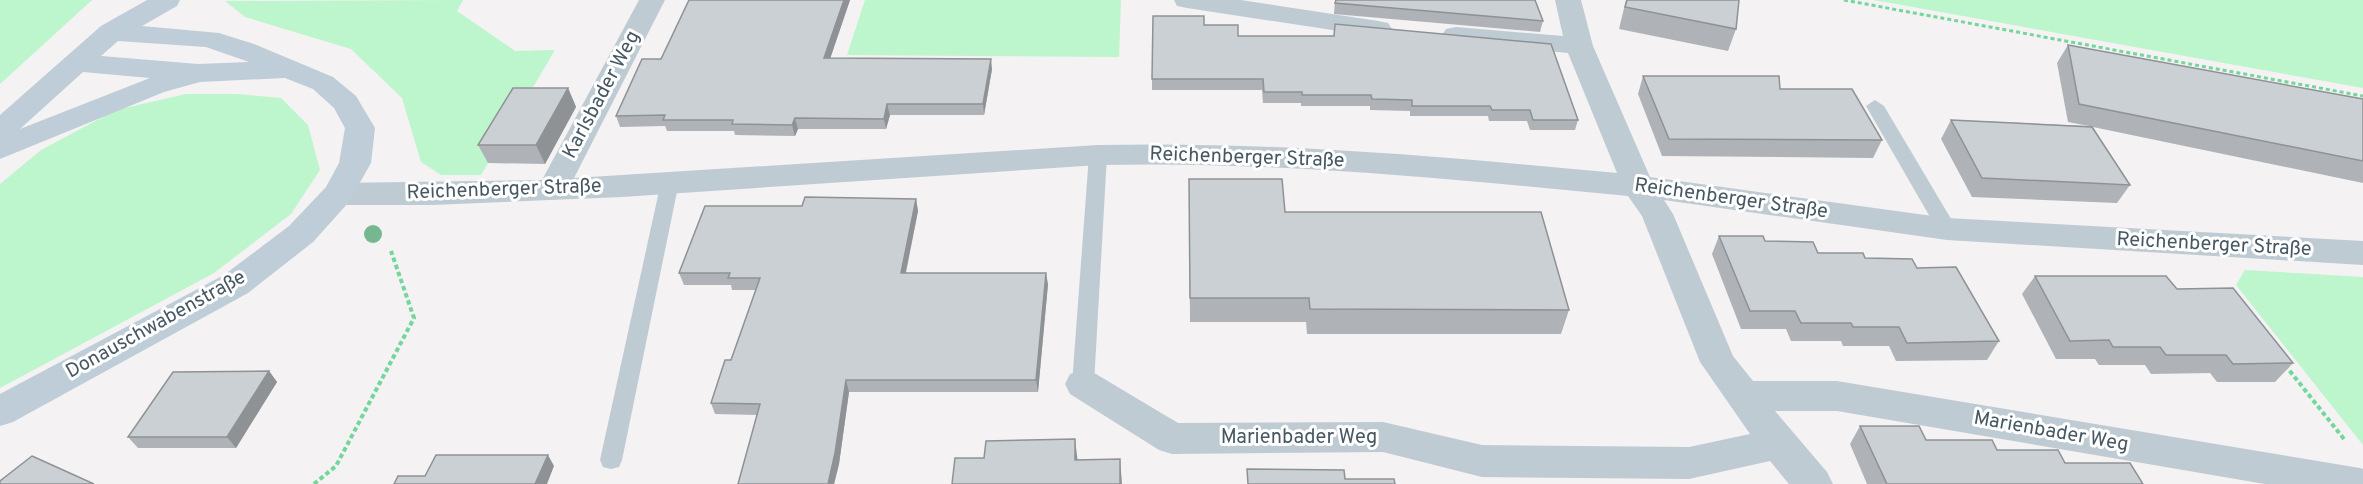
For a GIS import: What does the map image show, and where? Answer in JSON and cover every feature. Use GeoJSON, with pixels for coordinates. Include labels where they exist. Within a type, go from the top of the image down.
{"type":"FeatureCollection","features":[{"type":"Feature","properties":{"kind":"street"},"geometry":{"type":"LineString","coordinates":[[111,32],[131,0]]}},
{"type":"Feature","properties":{"kind":"street"},"geometry":{"type":"LineString","coordinates":[[0,131],[111,32],[166,0]]}},
{"type":"Feature","properties":{"kind":"street","name":"Karlsbader Weg"},"geometry":{"type":"LineString","coordinates":[[552,190],[652,0]]}},
{"type":"Feature","properties":{"kind":"street"},"geometry":{"type":"LineString","coordinates":[[1187,0],[1353,27],[1580,46]]}},
{"type":"Feature","properties":{"kind":"street"},"geometry":{"type":"LineString","coordinates":[[1568,0],[1580,46],[1638,186],[1657,214],[1718,362],[1778,444],[1813,484]]}},
{"type":"Feature","properties":{"kind":"street","name":"Donauschwabenstraße"},"geometry":{"type":"LineString","coordinates":[[0,411],[236,284],[301,234],[338,194],[355,163],[360,128],[346,103],[322,83],[244,50],[209,39],[111,32]]}},
{"type":"Feature","properties":{"kind":"street","name":"Donauschwabenstraße"},"geometry":{"type":"LineString","coordinates":[[77,63],[198,73],[288,70]]}},
{"type":"Feature","properties":{"kind":"street","name":"Donauschwabenstraße"},"geometry":{"type":"LineString","coordinates":[[0,149],[154,86],[198,73]]}},
{"type":"Feature","properties":{"kind":"street","name":"Reichenberger Straße"},"geometry":{"type":"LineString","coordinates":[[338,194],[418,195],[552,190],[1098,155],[1181,153],[1264,155],[1638,186],[1947,229],[2363,254]]}},
{"type":"Feature","properties":{"kind":"street","name":"Marienbader Weg"},"geometry":{"type":"LineString","coordinates":[[1083,384],[1172,439],[1383,437],[1482,461],[1689,463],[1778,444]]}},
{"type":"Feature","properties":{"kind":"street","name":"Marienbader Weg"},"geometry":{"type":"LineString","coordinates":[[1742,396],[1837,396],[2360,484]]}},
{"type":"Feature","properties":{"kind":"lane"},"geometry":{"type":"LineString","coordinates":[[1875,106],[1947,229]]}},
{"type":"Feature","properties":{"kind":"lane"},"geometry":{"type":"LineString","coordinates":[[1083,384],[1098,155]]}},
{"type":"Feature","properties":{"kind":"lane"},"geometry":{"type":"LineString","coordinates":[[611,460],[670,182]]}},
{"type":"Feature","properties":{"kind":"path"},"geometry":{"type":"LineString","coordinates":[[1845,0],[2363,96]]}},
{"type":"Feature","properties":{"kind":"path"},"geometry":{"type":"LineString","coordinates":[[314,484],[336,466],[414,318],[391,251]]}},
{"type":"Feature","properties":{"kind":"path"},"geometry":{"type":"LineString","coordinates":[[2283,362],[2349,445]]}},
{"type":"Feature","properties":{"kind":"green space"},"geometry":{"type":"Polygon","coordinates":[[[0,0],[92,0],[0,84],[0,0]]]}},
{"type":"Feature","properties":{"kind":"green space"},"geometry":{"type":"Polygon","coordinates":[[[463,0],[457,11],[515,51],[555,50],[481,175],[441,175],[421,162],[402,98],[351,49],[245,17],[225,1],[463,0]]]}},
{"type":"Feature","properties":{"kind":"green space"},"geometry":{"type":"Polygon","coordinates":[[[865,0],[1121,0],[1119,57],[847,55],[865,0]]]}},
{"type":"Feature","properties":{"kind":"green space"},"geometry":{"type":"Polygon","coordinates":[[[1874,0],[2363,0],[2363,88],[1874,0]]]}},
{"type":"Feature","properties":{"kind":"green space"},"geometry":{"type":"Polygon","coordinates":[[[186,94],[236,94],[281,98],[308,125],[320,170],[291,214],[214,273],[0,388],[0,184],[41,150],[116,110],[186,94]]]}},
{"type":"Feature","properties":{"kind":"green space"},"geometry":{"type":"Polygon","coordinates":[[[2245,270],[2363,277],[2363,445],[2236,285],[2245,270]]]}},
{"type":"Feature","properties":{"kind":"building"},"geometry":{"type":"Polygon","coordinates":[[[689,0],[844,0],[824,58],[991,59],[983,104],[887,104],[884,119],[795,118],[792,125],[732,124],[733,120],[663,120],[665,115],[616,116],[642,59],[661,59],[689,0]]]}},
{"type":"Feature","properties":{"kind":"building"},"geometry":{"type":"Polygon","coordinates":[[[1336,0],[1535,0],[1543,21],[1335,3],[1336,0]]]}},
{"type":"Feature","properties":{"kind":"building"},"geometry":{"type":"Polygon","coordinates":[[[1627,0],[1739,0],[1736,29],[1625,7],[1627,0]]]}},
{"type":"Feature","properties":{"kind":"building"},"geometry":{"type":"Polygon","coordinates":[[[1153,16],[1204,16],[1204,25],[1238,25],[1238,36],[1334,36],[1335,24],[1551,44],[1578,120],[1533,120],[1530,110],[1492,110],[1490,106],[1412,106],[1412,100],[1372,99],[1371,95],[1302,95],[1302,92],[1264,92],[1263,79],[1152,79],[1153,16]]]}},
{"type":"Feature","properties":{"kind":"building"},"geometry":{"type":"Polygon","coordinates":[[[2068,45],[2363,99],[2363,161],[2079,104],[2068,45]]]}},
{"type":"Feature","properties":{"kind":"building"},"geometry":{"type":"Polygon","coordinates":[[[1643,76],[1779,76],[1780,89],[1852,89],[1882,140],[1669,139],[1643,76]]]}},
{"type":"Feature","properties":{"kind":"building"},"geometry":{"type":"Polygon","coordinates":[[[513,88],[568,88],[536,145],[478,145],[513,88]]]}},
{"type":"Feature","properties":{"kind":"building"},"geometry":{"type":"Polygon","coordinates":[[[1951,120],[2092,127],[2130,185],[1982,178],[1951,120]]]}},
{"type":"Feature","properties":{"kind":"building"},"geometry":{"type":"Polygon","coordinates":[[[1189,179],[1282,179],[1285,212],[1541,212],[1569,310],[1310,309],[1309,298],[1190,298],[1189,179]]]}},
{"type":"Feature","properties":{"kind":"building"},"geometry":{"type":"Polygon","coordinates":[[[805,197],[916,199],[901,273],[1046,273],[1036,380],[846,380],[828,484],[738,484],[760,404],[711,403],[725,360],[731,360],[760,278],[728,278],[730,273],[679,273],[705,206],[802,206],[805,197]]]}},
{"type":"Feature","properties":{"kind":"building"},"geometry":{"type":"Polygon","coordinates":[[[1719,236],[1763,236],[1765,241],[1813,242],[1818,253],[1863,253],[1865,258],[1912,259],[1917,268],[1956,267],[1999,341],[1907,343],[1899,327],[1853,327],[1851,323],[1801,323],[1795,311],[1750,311],[1719,236]]]}},
{"type":"Feature","properties":{"kind":"building"},"geometry":{"type":"Polygon","coordinates":[[[2035,276],[2166,276],[2177,289],[2233,288],[2293,363],[2233,364],[2226,355],[2166,355],[2160,347],[2113,347],[2109,340],[2070,341],[2035,276]]]}},
{"type":"Feature","properties":{"kind":"building"},"geometry":{"type":"Polygon","coordinates":[[[269,371],[227,437],[128,437],[173,372],[269,371]]]}},
{"type":"Feature","properties":{"kind":"building"},"geometry":{"type":"Polygon","coordinates":[[[1860,426],[1919,426],[1926,440],[1992,440],[1997,450],[2058,450],[2065,463],[2130,463],[2143,484],[1887,484],[1860,426]]]}},
{"type":"Feature","properties":{"kind":"building"},"geometry":{"type":"Polygon","coordinates":[[[1075,439],[1075,460],[1120,459],[1120,484],[952,484],[955,458],[984,458],[986,441],[1075,439]]]}},
{"type":"Feature","properties":{"kind":"building"},"geometry":{"type":"Polygon","coordinates":[[[436,455],[548,455],[535,484],[394,484],[398,476],[425,476],[436,455]]]}},
{"type":"Feature","properties":{"kind":"building"},"geometry":{"type":"Polygon","coordinates":[[[32,456],[94,484],[0,484],[0,481],[32,456]]]}},
{"type":"Feature","properties":{"kind":"building"},"geometry":{"type":"Polygon","coordinates":[[[1247,469],[1344,470],[1345,479],[1394,479],[1395,484],[1248,484],[1247,469]]]}}]}
